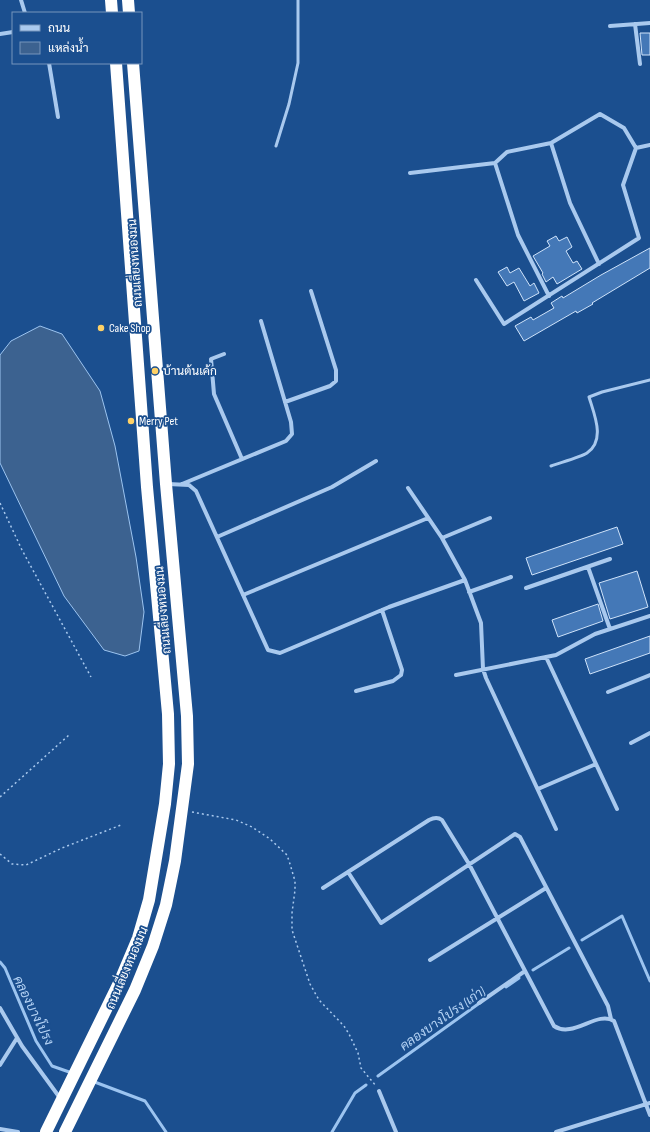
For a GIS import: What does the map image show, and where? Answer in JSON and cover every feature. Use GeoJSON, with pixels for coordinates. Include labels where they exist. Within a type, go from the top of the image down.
{"type":"FeatureCollection","features":[{"type":"Feature","properties":{"kind":"highway"},"geometry":{"type":"LineString","coordinates":[[128,0],[129,12]]}},
{"type":"Feature","properties":{"kind":"highway","name":"ถนนเลี่ยงหนองมน"},"geometry":{"type":"LineString","coordinates":[[46,1132],[122,977],[138,938],[149,900],[165,804],[169,764],[168,714],[147,487],[116,64]]}},
{"type":"Feature","properties":{"kind":"highway","name":"ถนนเลี่ยงหนองมน"},"geometry":{"type":"LineString","coordinates":[[65,1132],[135,990],[153,946],[166,905],[176,861],[188,764],[187,716],[166,484],[133,64]]}},
{"type":"Feature","properties":{"kind":"street"},"geometry":{"type":"LineString","coordinates":[[21,0],[25,12]]}},
{"type":"Feature","properties":{"kind":"street"},"geometry":{"type":"LineString","coordinates":[[610,26],[650,23]]}},
{"type":"Feature","properties":{"kind":"street"},"geometry":{"type":"LineString","coordinates":[[635,24],[640,64]]}},
{"type":"Feature","properties":{"kind":"street"},"geometry":{"type":"LineString","coordinates":[[0,34],[12,32]]}},
{"type":"Feature","properties":{"kind":"street"},"geometry":{"type":"LineString","coordinates":[[49,64],[58,117]]}},
{"type":"Feature","properties":{"kind":"street"},"geometry":{"type":"LineString","coordinates":[[410,173],[496,163],[507,152],[551,143],[600,114],[624,128],[636,148],[624,185],[639,238],[504,324],[476,280]]}},
{"type":"Feature","properties":{"kind":"street"},"geometry":{"type":"LineString","coordinates":[[551,143],[570,203],[599,264]]}},
{"type":"Feature","properties":{"kind":"street"},"geometry":{"type":"LineString","coordinates":[[636,148],[650,145]]}},
{"type":"Feature","properties":{"kind":"street"},"geometry":{"type":"LineString","coordinates":[[496,163],[518,234],[549,296]]}},
{"type":"Feature","properties":{"kind":"street"},"geometry":{"type":"LineString","coordinates":[[285,402],[330,386],[336,381],[336,370],[311,291]]}},
{"type":"Feature","properties":{"kind":"street"},"geometry":{"type":"LineString","coordinates":[[180,485],[290,438],[293,430],[261,321]]}},
{"type":"Feature","properties":{"kind":"street"},"geometry":{"type":"LineString","coordinates":[[224,354],[211,359],[214,394],[242,459]]}},
{"type":"Feature","properties":{"kind":"street"},"geometry":{"type":"LineString","coordinates":[[217,537],[332,487],[376,461]]}},
{"type":"Feature","properties":{"kind":"street"},"geometry":{"type":"LineString","coordinates":[[166,484],[189,485],[196,491],[268,650],[280,653],[382,610],[465,580]]}},
{"type":"Feature","properties":{"kind":"street"},"geometry":{"type":"LineString","coordinates":[[408,488],[442,538],[465,580],[481,624],[483,669],[486,678],[556,828]]}},
{"type":"Feature","properties":{"kind":"street"},"geometry":{"type":"LineString","coordinates":[[243,595],[428,518]]}},
{"type":"Feature","properties":{"kind":"street"},"geometry":{"type":"LineString","coordinates":[[442,538],[490,518]]}},
{"type":"Feature","properties":{"kind":"street"},"geometry":{"type":"LineString","coordinates":[[526,588],[610,559]]}},
{"type":"Feature","properties":{"kind":"street"},"geometry":{"type":"LineString","coordinates":[[588,567],[610,629]]}},
{"type":"Feature","properties":{"kind":"street"},"geometry":{"type":"LineString","coordinates":[[469,592],[511,576]]}},
{"type":"Feature","properties":{"kind":"street"},"geometry":{"type":"LineString","coordinates":[[356,691],[393,681],[401,675],[402,670],[382,610]]}},
{"type":"Feature","properties":{"kind":"street"},"geometry":{"type":"LineString","coordinates":[[456,675],[556,655],[595,634],[650,616]]}},
{"type":"Feature","properties":{"kind":"street"},"geometry":{"type":"LineString","coordinates":[[546,657],[617,809]]}},
{"type":"Feature","properties":{"kind":"street"},"geometry":{"type":"LineString","coordinates":[[608,692],[650,675]]}},
{"type":"Feature","properties":{"kind":"street"},"geometry":{"type":"LineString","coordinates":[[631,743],[650,733]]}},
{"type":"Feature","properties":{"kind":"street"},"geometry":{"type":"LineString","coordinates":[[538,789],[596,764]]}},
{"type":"Feature","properties":{"kind":"street"},"geometry":{"type":"LineString","coordinates":[[323,888],[429,820],[436,818],[442,820],[469,864],[554,1026],[558,1029],[569,1029],[600,1019],[611,1019]]}},
{"type":"Feature","properties":{"kind":"street"},"geometry":{"type":"LineString","coordinates":[[348,872],[381,922],[515,834],[520,837],[608,1006],[611,1019],[617,1026],[648,1104],[650,1115]]}},
{"type":"Feature","properties":{"kind":"street"},"geometry":{"type":"LineString","coordinates":[[430,960],[546,888]]}},
{"type":"Feature","properties":{"kind":"street"},"geometry":{"type":"LineString","coordinates":[[480,1003],[525,971]]}},
{"type":"Feature","properties":{"kind":"street"},"geometry":{"type":"LineString","coordinates":[[0,1008],[17,1038],[62,1100]]}},
{"type":"Feature","properties":{"kind":"street"},"geometry":{"type":"LineString","coordinates":[[0,1065],[17,1038]]}},
{"type":"Feature","properties":{"kind":"street"},"geometry":{"type":"LineString","coordinates":[[379,1091],[396,1132]]}},
{"type":"Feature","properties":{"kind":"street"},"geometry":{"type":"LineString","coordinates":[[556,1132],[648,1104]]}},
{"type":"Feature","properties":{"kind":"street"},"geometry":{"type":"LineString","coordinates":[[0,1129],[18,1132]]}},
{"type":"Feature","properties":{"kind":"lane"},"geometry":{"type":"LineString","coordinates":[[276,146],[289,104],[298,63],[298,0]]}},
{"type":"Feature","properties":{"kind":"lane"},"geometry":{"type":"LineString","coordinates":[[551,466],[588,453],[596,442],[598,431],[596,418],[589,397],[602,392],[650,380]]}},
{"type":"Feature","properties":{"kind":"path"},"geometry":{"type":"LineString","coordinates":[[0,503],[22,550],[91,678]]}},
{"type":"Feature","properties":{"kind":"path"},"geometry":{"type":"LineString","coordinates":[[0,797],[69,735]]}},
{"type":"Feature","properties":{"kind":"path"},"geometry":{"type":"LineString","coordinates":[[183,811],[236,820],[252,827],[270,839],[286,856],[290,864],[295,890],[292,912],[292,930],[310,984],[322,1004],[344,1026],[358,1053],[361,1068],[375,1083],[379,1091]]}},
{"type":"Feature","properties":{"kind":"path"},"geometry":{"type":"LineString","coordinates":[[0,854],[12,864],[26,865],[62,848],[122,825]]}},
{"type":"Feature","properties":{"kind":"water"},"geometry":{"type":"Polygon","coordinates":[[[40,326],[62,334],[100,391],[115,446],[136,557],[144,612],[139,651],[125,656],[104,650],[64,596],[0,463],[0,355],[11,341],[40,326]]]}},
{"type":"Feature","properties":{"kind":"building"},"geometry":{"type":"Polygon","coordinates":[[[640,33],[650,33],[650,55],[642,55],[640,33]]]}},
{"type":"Feature","properties":{"kind":"building"},"geometry":{"type":"Polygon","coordinates":[[[556,236],[559,241],[567,237],[572,247],[566,251],[573,263],[577,261],[582,269],[557,284],[553,277],[546,282],[542,274],[543,273],[533,256],[550,246],[547,241],[556,236]]]}},
{"type":"Feature","properties":{"kind":"building"},"geometry":{"type":"Polygon","coordinates":[[[650,248],[650,268],[592,303],[593,304],[577,313],[576,311],[524,341],[515,326],[531,317],[533,320],[554,308],[551,303],[562,296],[563,298],[650,248]]]}},
{"type":"Feature","properties":{"kind":"building"},"geometry":{"type":"Polygon","coordinates":[[[507,267],[510,273],[519,268],[530,286],[534,283],[539,293],[524,301],[514,282],[507,286],[498,272],[507,267]]]}},
{"type":"Feature","properties":{"kind":"building"},"geometry":{"type":"Polygon","coordinates":[[[617,527],[623,544],[532,575],[526,558],[617,527]]]}},
{"type":"Feature","properties":{"kind":"building"},"geometry":{"type":"Polygon","coordinates":[[[637,571],[648,607],[610,619],[599,583],[637,571]]]}},
{"type":"Feature","properties":{"kind":"building"},"geometry":{"type":"Polygon","coordinates":[[[598,604],[603,621],[558,637],[552,620],[598,604]]]}},
{"type":"Feature","properties":{"kind":"building"},"geometry":{"type":"Polygon","coordinates":[[[650,636],[650,653],[590,674],[585,659],[650,636]]]}},
{"type":"Feature","properties":{"kind":"waterway","name":"คลองบางโปรง (เก่า)"},"geometry":{"type":"LineString","coordinates":[[582,940],[622,916],[650,981]]}},
{"type":"Feature","properties":{"kind":"waterway","name":"คลองบางโปรง (เก่า)"},"geometry":{"type":"LineString","coordinates":[[533,970],[569,948]]}},
{"type":"Feature","properties":{"kind":"waterway","name":"คลองบางโปรง"},"geometry":{"type":"LineString","coordinates":[[0,962],[5,968],[36,1041],[52,1066],[72,1073]]}},
{"type":"Feature","properties":{"kind":"waterway","name":"คลองบางโปรง (เก่า)"},"geometry":{"type":"LineString","coordinates":[[506,987],[519,978]]}},
{"type":"Feature","properties":{"kind":"waterway","name":"คลองบางโปรง (เก่า)"},"geometry":{"type":"LineString","coordinates":[[378,1076],[481,1002]]}},
{"type":"Feature","properties":{"kind":"waterway","name":"คลองบางโปรง (เก่า)"},"geometry":{"type":"LineString","coordinates":[[92,1081],[145,1101],[166,1132]]}},
{"type":"Feature","properties":{"kind":"waterway","name":"คลองบางโปรง (เก่า)"},"geometry":{"type":"LineString","coordinates":[[332,1132],[355,1093],[366,1085]]}},
{"type":"Feature","properties":{"kind":"place","name":"Cake Shop"},"geometry":{"type":"Point","coordinates":[101,328]}},
{"type":"Feature","properties":{"kind":"place","name":"บ้านต้นเค้ก"},"geometry":{"type":"Point","coordinates":[155,371]}},
{"type":"Feature","properties":{"kind":"place","name":"Merry Pet"},"geometry":{"type":"Point","coordinates":[131,421]}}]}
